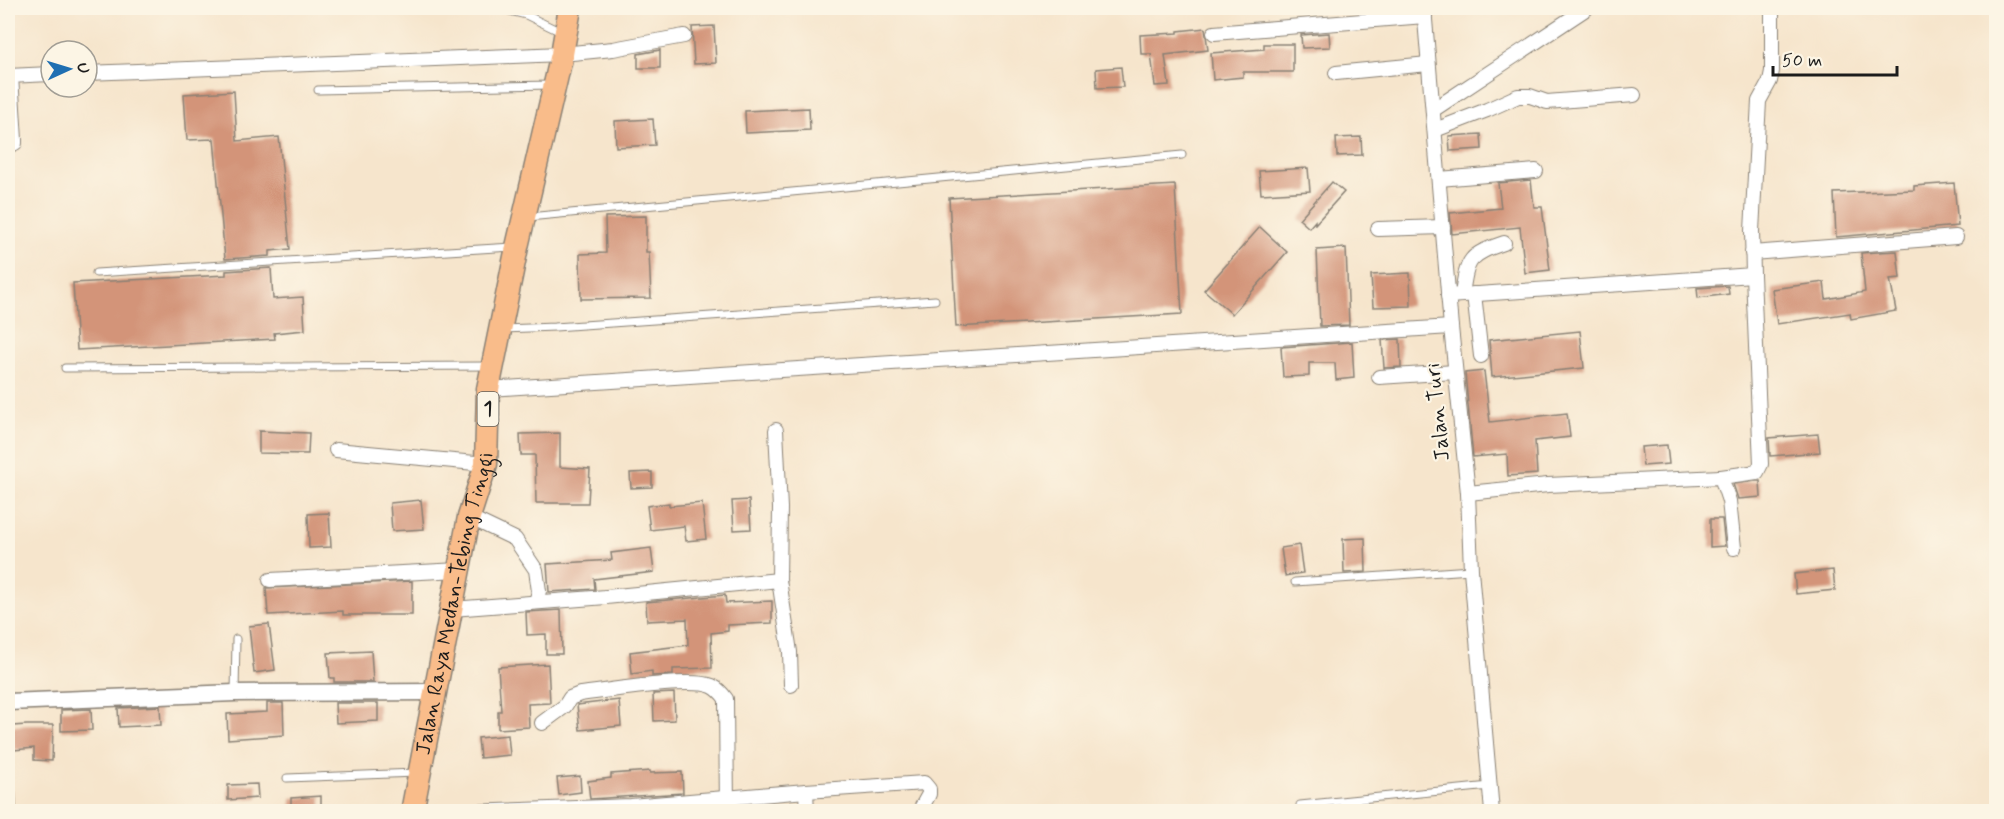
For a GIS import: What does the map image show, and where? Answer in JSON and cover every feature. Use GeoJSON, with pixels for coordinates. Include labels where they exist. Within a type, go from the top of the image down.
{"type":"FeatureCollection","features":[{"type":"Feature","properties":{"kind":"highway","name":"Jalan Raya Medan-Tebing Tinggi"},"geometry":{"type":"LineString","coordinates":[[412,812],[470,517],[486,464],[488,389],[570,8]]}},
{"type":"Feature","properties":{"kind":"street"},"geometry":{"type":"LineString","coordinates":[[1433,110],[1587,8]]}},
{"type":"Feature","properties":{"kind":"street"},"geometry":{"type":"LineString","coordinates":[[1468,493],[1548,485],[1721,477],[1758,472],[1761,464],[1752,253],[1759,101],[1770,81],[1772,71],[1772,8]]}},
{"type":"Feature","properties":{"kind":"street"},"geometry":{"type":"LineString","coordinates":[[1214,33],[1424,12]]}},
{"type":"Feature","properties":{"kind":"street","name":"Jalan Turi"},"geometry":{"type":"LineString","coordinates":[[1424,12],[1443,227],[1461,295],[1451,327],[1468,493],[1492,812]]}},
{"type":"Feature","properties":{"kind":"street"},"geometry":{"type":"LineString","coordinates":[[99,72],[563,44],[613,49],[684,36]]}},
{"type":"Feature","properties":{"kind":"street"},"geometry":{"type":"LineString","coordinates":[[1335,73],[1428,64]]}},
{"type":"Feature","properties":{"kind":"street"},"geometry":{"type":"LineString","coordinates":[[8,146],[15,143],[9,76],[39,75]]}},
{"type":"Feature","properties":{"kind":"street"},"geometry":{"type":"LineString","coordinates":[[1435,130],[1518,96],[1530,96],[1547,102],[1634,95]]}},
{"type":"Feature","properties":{"kind":"street"},"geometry":{"type":"LineString","coordinates":[[1439,179],[1536,171]]}},
{"type":"Feature","properties":{"kind":"street"},"geometry":{"type":"LineString","coordinates":[[1378,229],[1443,227]]}},
{"type":"Feature","properties":{"kind":"street"},"geometry":{"type":"LineString","coordinates":[[1752,253],[1956,237]]}},
{"type":"Feature","properties":{"kind":"street"},"geometry":{"type":"LineString","coordinates":[[1481,356],[1461,295],[1471,258],[1481,251],[1504,243]]}},
{"type":"Feature","properties":{"kind":"street"},"geometry":{"type":"LineString","coordinates":[[1461,295],[1753,275]]}},
{"type":"Feature","properties":{"kind":"street"},"geometry":{"type":"LineString","coordinates":[[488,389],[1451,327]]}},
{"type":"Feature","properties":{"kind":"street"},"geometry":{"type":"LineString","coordinates":[[1379,377],[1455,372]]}},
{"type":"Feature","properties":{"kind":"street"},"geometry":{"type":"LineString","coordinates":[[776,430],[780,508],[779,580],[790,652],[791,685]]}},
{"type":"Feature","properties":{"kind":"street"},"geometry":{"type":"LineString","coordinates":[[336,450],[486,464]]}},
{"type":"Feature","properties":{"kind":"street"},"geometry":{"type":"LineString","coordinates":[[1721,477],[1729,501],[1734,548]]}},
{"type":"Feature","properties":{"kind":"street"},"geometry":{"type":"LineString","coordinates":[[470,517],[515,539],[536,570],[539,591],[536,602]]}},
{"type":"Feature","properties":{"kind":"street"},"geometry":{"type":"LineString","coordinates":[[270,580],[459,570]]}},
{"type":"Feature","properties":{"kind":"street"},"geometry":{"type":"LineString","coordinates":[[452,609],[779,580]]}},
{"type":"Feature","properties":{"kind":"street"},"geometry":{"type":"LineString","coordinates":[[542,723],[565,706],[570,698],[580,694],[673,684],[710,685],[722,693],[726,699],[727,805]]}},
{"type":"Feature","properties":{"kind":"street"},"geometry":{"type":"LineString","coordinates":[[8,702],[235,693],[437,692]]}},
{"type":"Feature","properties":{"kind":"street"},"geometry":{"type":"LineString","coordinates":[[471,812],[727,805],[806,791],[924,783],[929,789],[919,812]]}},
{"type":"Feature","properties":{"kind":"street"},"geometry":{"type":"LineString","coordinates":[[8,790],[9,812]]}},
{"type":"Feature","properties":{"kind":"street"},"geometry":{"type":"LineString","coordinates":[[806,791],[807,812]]}},
{"type":"Feature","properties":{"kind":"lane"},"geometry":{"type":"LineString","coordinates":[[498,8],[526,11],[563,44]]}},
{"type":"Feature","properties":{"kind":"lane"},"geometry":{"type":"LineString","coordinates":[[318,90],[553,85]]}},
{"type":"Feature","properties":{"kind":"lane"},"geometry":{"type":"LineString","coordinates":[[525,217],[1182,155]]}},
{"type":"Feature","properties":{"kind":"lane"},"geometry":{"type":"LineString","coordinates":[[96,273],[517,247]]}},
{"type":"Feature","properties":{"kind":"lane"},"geometry":{"type":"LineString","coordinates":[[500,329],[935,300]]}},
{"type":"Feature","properties":{"kind":"lane"},"geometry":{"type":"LineString","coordinates":[[65,368],[493,366]]}},
{"type":"Feature","properties":{"kind":"lane"},"geometry":{"type":"LineString","coordinates":[[1295,582],[1472,570]]}},
{"type":"Feature","properties":{"kind":"lane"},"geometry":{"type":"LineString","coordinates":[[235,693],[236,639]]}},
{"type":"Feature","properties":{"kind":"lane"},"geometry":{"type":"LineString","coordinates":[[287,778],[420,772]]}},
{"type":"Feature","properties":{"kind":"lane"},"geometry":{"type":"LineString","coordinates":[[1300,806],[1490,786]]}},
{"type":"Feature","properties":{"kind":"building"},"geometry":{"type":"Polygon","coordinates":[[[714,26],[716,63],[694,64],[692,27],[714,26]]]}},
{"type":"Feature","properties":{"kind":"building"},"geometry":{"type":"Polygon","coordinates":[[[1205,28],[1208,50],[1165,55],[1169,85],[1155,86],[1151,54],[1141,54],[1140,35],[1178,33],[1178,31],[1205,28]]]}},
{"type":"Feature","properties":{"kind":"building"},"geometry":{"type":"Polygon","coordinates":[[[1329,33],[1330,47],[1302,48],[1301,35],[1329,33]]]}},
{"type":"Feature","properties":{"kind":"building"},"geometry":{"type":"Polygon","coordinates":[[[1264,44],[1293,44],[1293,72],[1243,72],[1243,77],[1213,80],[1211,53],[1264,49],[1264,44]]]}},
{"type":"Feature","properties":{"kind":"building"},"geometry":{"type":"Polygon","coordinates":[[[660,50],[660,68],[638,68],[638,54],[660,50]]]}},
{"type":"Feature","properties":{"kind":"building"},"geometry":{"type":"Polygon","coordinates":[[[1121,67],[1123,87],[1097,88],[1096,69],[1121,67]]]}},
{"type":"Feature","properties":{"kind":"building"},"geometry":{"type":"Polygon","coordinates":[[[234,91],[237,141],[279,137],[290,249],[270,251],[270,256],[225,259],[214,139],[187,140],[184,94],[234,91]]]}},
{"type":"Feature","properties":{"kind":"building"},"geometry":{"type":"Polygon","coordinates":[[[809,108],[810,130],[746,133],[745,111],[809,108]]]}},
{"type":"Feature","properties":{"kind":"building"},"geometry":{"type":"Polygon","coordinates":[[[653,119],[655,145],[616,147],[615,121],[653,119]]]}},
{"type":"Feature","properties":{"kind":"building"},"geometry":{"type":"Polygon","coordinates":[[[1481,134],[1482,149],[1450,151],[1449,136],[1481,134]]]}},
{"type":"Feature","properties":{"kind":"building"},"geometry":{"type":"Polygon","coordinates":[[[1361,137],[1362,155],[1337,156],[1336,138],[1361,137]]]}},
{"type":"Feature","properties":{"kind":"building"},"geometry":{"type":"Polygon","coordinates":[[[1308,168],[1310,191],[1261,194],[1259,171],[1308,168]]]}},
{"type":"Feature","properties":{"kind":"building"},"geometry":{"type":"Polygon","coordinates":[[[1531,180],[1534,207],[1542,207],[1550,270],[1525,273],[1520,227],[1452,234],[1450,213],[1501,208],[1498,183],[1531,180]]]}},
{"type":"Feature","properties":{"kind":"building"},"geometry":{"type":"Polygon","coordinates":[[[1332,182],[1344,192],[1309,228],[1299,219],[1332,182]]]}},
{"type":"Feature","properties":{"kind":"building"},"geometry":{"type":"Polygon","coordinates":[[[1954,183],[1958,226],[1836,237],[1834,193],[1914,190],[1914,186],[1954,183]]]}},
{"type":"Feature","properties":{"kind":"building"},"geometry":{"type":"Polygon","coordinates":[[[1175,185],[1182,314],[956,327],[949,198],[1175,185]]]}},
{"type":"Feature","properties":{"kind":"building"},"geometry":{"type":"Polygon","coordinates":[[[646,216],[646,252],[649,252],[651,298],[581,299],[580,254],[606,253],[605,217],[646,216]]]}},
{"type":"Feature","properties":{"kind":"building"},"geometry":{"type":"Polygon","coordinates":[[[1260,227],[1287,252],[1232,314],[1204,290],[1260,227]]]}},
{"type":"Feature","properties":{"kind":"building"},"geometry":{"type":"Polygon","coordinates":[[[1346,248],[1349,325],[1320,326],[1317,250],[1346,248]]]}},
{"type":"Feature","properties":{"kind":"building"},"geometry":{"type":"Polygon","coordinates":[[[1897,251],[1900,278],[1890,279],[1896,311],[1851,319],[1850,313],[1777,324],[1772,289],[1824,282],[1826,299],[1865,292],[1861,253],[1897,251]]]}},
{"type":"Feature","properties":{"kind":"building"},"geometry":{"type":"Polygon","coordinates":[[[271,268],[273,299],[303,297],[305,330],[274,333],[275,339],[77,350],[73,283],[226,275],[226,271],[271,268]]]}},
{"type":"Feature","properties":{"kind":"building"},"geometry":{"type":"Polygon","coordinates":[[[1410,273],[1411,306],[1373,307],[1371,275],[1410,273]]]}},
{"type":"Feature","properties":{"kind":"building"},"geometry":{"type":"Polygon","coordinates":[[[1728,286],[1729,294],[1698,298],[1697,288],[1728,286]]]}},
{"type":"Feature","properties":{"kind":"building"},"geometry":{"type":"Polygon","coordinates":[[[1580,331],[1584,368],[1492,377],[1489,340],[1580,331]]]}},
{"type":"Feature","properties":{"kind":"building"},"geometry":{"type":"Polygon","coordinates":[[[1400,339],[1401,367],[1384,368],[1382,340],[1400,339]]]}},
{"type":"Feature","properties":{"kind":"building"},"geometry":{"type":"Polygon","coordinates":[[[1352,342],[1354,378],[1336,380],[1335,363],[1309,363],[1309,376],[1283,377],[1281,347],[1352,342]]]}},
{"type":"Feature","properties":{"kind":"building"},"geometry":{"type":"Polygon","coordinates":[[[1484,371],[1490,422],[1567,413],[1570,437],[1535,441],[1537,474],[1508,476],[1507,454],[1473,457],[1465,373],[1484,371]]]}},
{"type":"Feature","properties":{"kind":"building"},"geometry":{"type":"Polygon","coordinates":[[[259,431],[309,433],[308,454],[259,453],[259,431]]]}},
{"type":"Feature","properties":{"kind":"building"},"geometry":{"type":"Polygon","coordinates":[[[560,433],[560,467],[590,469],[588,503],[536,503],[535,455],[521,455],[520,434],[560,433]]]}},
{"type":"Feature","properties":{"kind":"building"},"geometry":{"type":"Polygon","coordinates":[[[1818,434],[1820,452],[1770,456],[1769,438],[1818,434]]]}},
{"type":"Feature","properties":{"kind":"building"},"geometry":{"type":"Polygon","coordinates":[[[1667,445],[1669,464],[1643,466],[1641,447],[1667,445]]]}},
{"type":"Feature","properties":{"kind":"building"},"geometry":{"type":"Polygon","coordinates":[[[652,472],[652,487],[631,488],[630,473],[652,472]]]}},
{"type":"Feature","properties":{"kind":"building"},"geometry":{"type":"Polygon","coordinates":[[[1760,481],[1761,497],[1738,499],[1733,484],[1760,481]]]}},
{"type":"Feature","properties":{"kind":"building"},"geometry":{"type":"Polygon","coordinates":[[[421,500],[424,529],[392,531],[390,503],[421,500]]]}},
{"type":"Feature","properties":{"kind":"building"},"geometry":{"type":"Polygon","coordinates":[[[749,500],[751,529],[734,530],[732,501],[749,500]]]}},
{"type":"Feature","properties":{"kind":"building"},"geometry":{"type":"Polygon","coordinates":[[[669,503],[669,506],[702,503],[706,539],[686,541],[684,526],[650,530],[647,506],[669,503]]]}},
{"type":"Feature","properties":{"kind":"building"},"geometry":{"type":"Polygon","coordinates":[[[329,513],[331,547],[309,548],[308,514],[329,513]]]}},
{"type":"Feature","properties":{"kind":"building"},"geometry":{"type":"Polygon","coordinates":[[[1710,519],[1722,519],[1725,546],[1710,547],[1710,519]]]}},
{"type":"Feature","properties":{"kind":"building"},"geometry":{"type":"Polygon","coordinates":[[[1365,538],[1366,572],[1344,573],[1343,539],[1365,538]]]}},
{"type":"Feature","properties":{"kind":"building"},"geometry":{"type":"Polygon","coordinates":[[[1299,545],[1303,573],[1285,576],[1281,548],[1299,545]]]}},
{"type":"Feature","properties":{"kind":"building"},"geometry":{"type":"Polygon","coordinates":[[[651,548],[654,572],[594,579],[595,589],[549,592],[547,564],[612,560],[611,553],[651,548]]]}},
{"type":"Feature","properties":{"kind":"building"},"geometry":{"type":"Polygon","coordinates":[[[1833,570],[1835,590],[1796,594],[1794,574],[1833,570]]]}},
{"type":"Feature","properties":{"kind":"building"},"geometry":{"type":"Polygon","coordinates":[[[412,581],[412,615],[343,615],[343,611],[268,615],[266,588],[412,581]]]}},
{"type":"Feature","properties":{"kind":"building"},"geometry":{"type":"Polygon","coordinates":[[[725,595],[726,603],[772,601],[772,623],[728,625],[728,631],[711,633],[712,668],[673,669],[673,675],[652,676],[652,671],[632,674],[630,652],[688,645],[687,619],[647,621],[646,602],[725,595]]]}},
{"type":"Feature","properties":{"kind":"building"},"geometry":{"type":"Polygon","coordinates":[[[561,610],[562,654],[546,654],[546,634],[527,635],[526,612],[561,610]]]}},
{"type":"Feature","properties":{"kind":"building"},"geometry":{"type":"Polygon","coordinates":[[[269,624],[275,670],[254,673],[249,626],[269,624]]]}},
{"type":"Feature","properties":{"kind":"building"},"geometry":{"type":"Polygon","coordinates":[[[371,651],[373,682],[334,682],[334,678],[330,678],[328,653],[371,651]]]}},
{"type":"Feature","properties":{"kind":"building"},"geometry":{"type":"Polygon","coordinates":[[[548,664],[550,703],[528,704],[529,727],[498,729],[498,711],[501,711],[498,667],[548,664]]]}},
{"type":"Feature","properties":{"kind":"building"},"geometry":{"type":"Polygon","coordinates":[[[674,693],[675,720],[654,721],[653,694],[674,693]]]}},
{"type":"Feature","properties":{"kind":"building"},"geometry":{"type":"Polygon","coordinates":[[[619,700],[621,726],[580,730],[577,705],[619,700]]]}},
{"type":"Feature","properties":{"kind":"building"},"geometry":{"type":"Polygon","coordinates":[[[267,703],[283,703],[284,735],[228,739],[227,714],[267,712],[267,703]]]}},
{"type":"Feature","properties":{"kind":"building"},"geometry":{"type":"Polygon","coordinates":[[[335,703],[378,703],[378,721],[336,723],[335,703]]]}},
{"type":"Feature","properties":{"kind":"building"},"geometry":{"type":"Polygon","coordinates":[[[160,706],[161,725],[119,727],[118,708],[160,706]]]}},
{"type":"Feature","properties":{"kind":"building"},"geometry":{"type":"Polygon","coordinates":[[[91,709],[92,730],[61,731],[61,710],[91,709]]]}},
{"type":"Feature","properties":{"kind":"building"},"geometry":{"type":"Polygon","coordinates":[[[53,725],[52,761],[34,760],[34,748],[14,750],[12,726],[53,725]]]}},
{"type":"Feature","properties":{"kind":"building"},"geometry":{"type":"Polygon","coordinates":[[[508,735],[510,755],[480,758],[478,738],[508,735]]]}},
{"type":"Feature","properties":{"kind":"building"},"geometry":{"type":"Polygon","coordinates":[[[650,771],[650,773],[682,772],[683,793],[590,799],[588,781],[611,778],[611,774],[650,771]]]}},
{"type":"Feature","properties":{"kind":"building"},"geometry":{"type":"Polygon","coordinates":[[[580,776],[581,792],[559,795],[557,778],[580,776]]]}},
{"type":"Feature","properties":{"kind":"building"},"geometry":{"type":"Polygon","coordinates":[[[257,784],[258,798],[228,800],[228,785],[257,784]]]}},
{"type":"Feature","properties":{"kind":"building"},"geometry":{"type":"Polygon","coordinates":[[[321,796],[321,811],[291,812],[291,798],[321,796]]]}}]}
